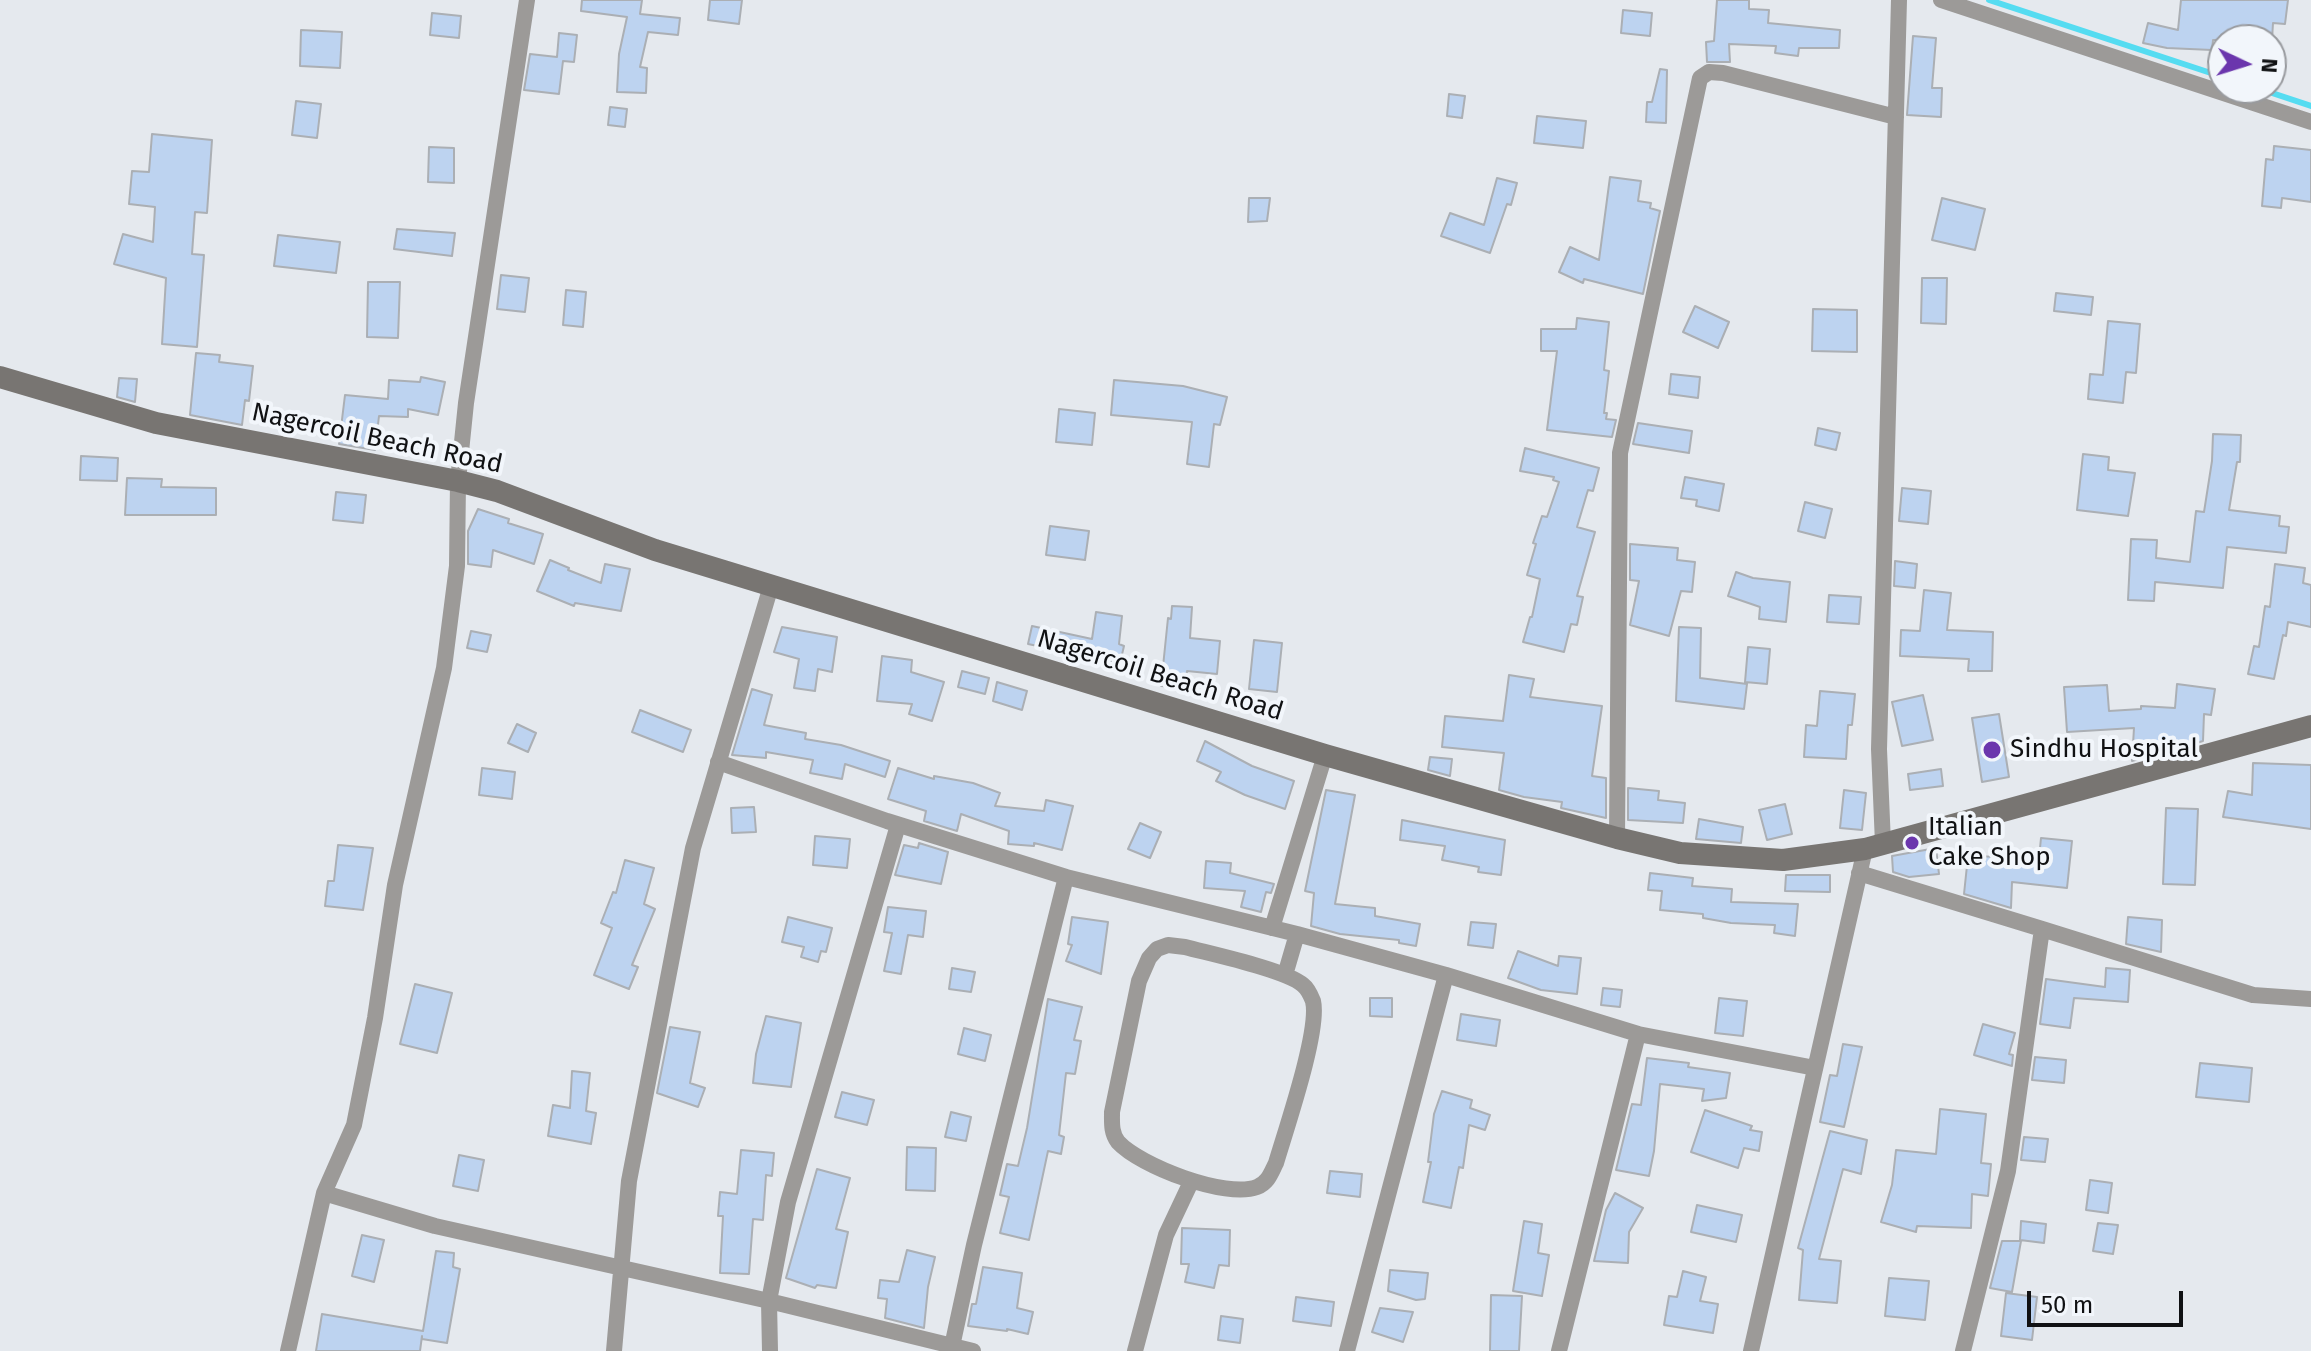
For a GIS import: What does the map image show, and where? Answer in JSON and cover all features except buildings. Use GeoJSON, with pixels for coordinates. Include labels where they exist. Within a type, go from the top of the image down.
{"type":"FeatureCollection","features":[{"type":"Feature","properties":{"kind":"main road","name":"Nagercoil Beach Road"},"geometry":{"type":"LineString","coordinates":[[0,377],[156,423],[497,491],[655,550],[771,586],[1325,755],[1680,853],[1783,860],[1874,846],[2311,726]]}},
{"type":"Feature","properties":{"kind":"street"},"geometry":{"type":"LineString","coordinates":[[288,1351],[324,1193],[354,1125],[375,1018],[395,885],[444,668],[457,566],[458,481],[466,403],[527,0]]}},
{"type":"Feature","properties":{"kind":"street"},"geometry":{"type":"LineString","coordinates":[[1751,1351],[1859,873],[1874,846],[1899,0]]}},
{"type":"Feature","properties":{"kind":"street"},"geometry":{"type":"LineString","coordinates":[[1941,0],[2311,122]]}},
{"type":"Feature","properties":{"kind":"street"},"geometry":{"type":"LineString","coordinates":[[1617,838],[1620,453],[1700,78],[1709,72],[1723,73],[1896,117]]}},
{"type":"Feature","properties":{"kind":"street"},"geometry":{"type":"LineString","coordinates":[[614,1351],[629,1181],[693,848],[771,586]]}},
{"type":"Feature","properties":{"kind":"street"},"geometry":{"type":"LineString","coordinates":[[1272,928],[1325,755]]}},
{"type":"Feature","properties":{"kind":"street"},"geometry":{"type":"LineString","coordinates":[[718,762],[898,825],[1066,877],[1297,934],[1446,975],[1638,1034],[1815,1068]]}},
{"type":"Feature","properties":{"kind":"street"},"geometry":{"type":"LineString","coordinates":[[770,1351],[769,1301],[788,1202],[898,825]]}},
{"type":"Feature","properties":{"kind":"street"},"geometry":{"type":"LineString","coordinates":[[1859,873],[2253,995],[2311,999]]}},
{"type":"Feature","properties":{"kind":"street"},"geometry":{"type":"LineString","coordinates":[[951,1348],[1066,877]]}},
{"type":"Feature","properties":{"kind":"street"},"geometry":{"type":"LineString","coordinates":[[1963,1351],[2008,1171],[2042,929]]}},
{"type":"Feature","properties":{"kind":"street"},"geometry":{"type":"LineString","coordinates":[[1285,975],[1297,934]]}},
{"type":"Feature","properties":{"kind":"street"},"geometry":{"type":"LineString","coordinates":[[1168,945],[1285,975],[1303,985],[1312,998],[1314,1015],[1276,1163],[1267,1180],[1258,1187],[1238,1191],[1191,1182],[1133,1153],[1117,1141],[1112,1129],[1112,1112],[1139,981],[1149,958],[1157,949],[1168,945]]}},
{"type":"Feature","properties":{"kind":"street"},"geometry":{"type":"LineString","coordinates":[[1347,1351],[1446,975]]}},
{"type":"Feature","properties":{"kind":"street"},"geometry":{"type":"LineString","coordinates":[[1559,1351],[1638,1034]]}},
{"type":"Feature","properties":{"kind":"street"},"geometry":{"type":"LineString","coordinates":[[1135,1351],[1166,1235],[1191,1182]]}},
{"type":"Feature","properties":{"kind":"street"},"geometry":{"type":"LineString","coordinates":[[324,1193],[435,1226],[769,1301],[973,1351]]}},
{"type":"Feature","properties":{"kind":"waterway"},"geometry":{"type":"LineString","coordinates":[[1989,0],[2207,72]]}},
{"type":"Feature","properties":{"kind":"waterway"},"geometry":{"type":"LineString","coordinates":[[2287,98],[2311,106]]}},
{"type":"Feature","properties":{"kind":"place","name":"Sindhu Hospital"},"geometry":{"type":"Point","coordinates":[1992,750]}},
{"type":"Feature","properties":{"kind":"place","name":"Italian Cake Shop"},"geometry":{"type":"Point","coordinates":[1912,843]}}]}
